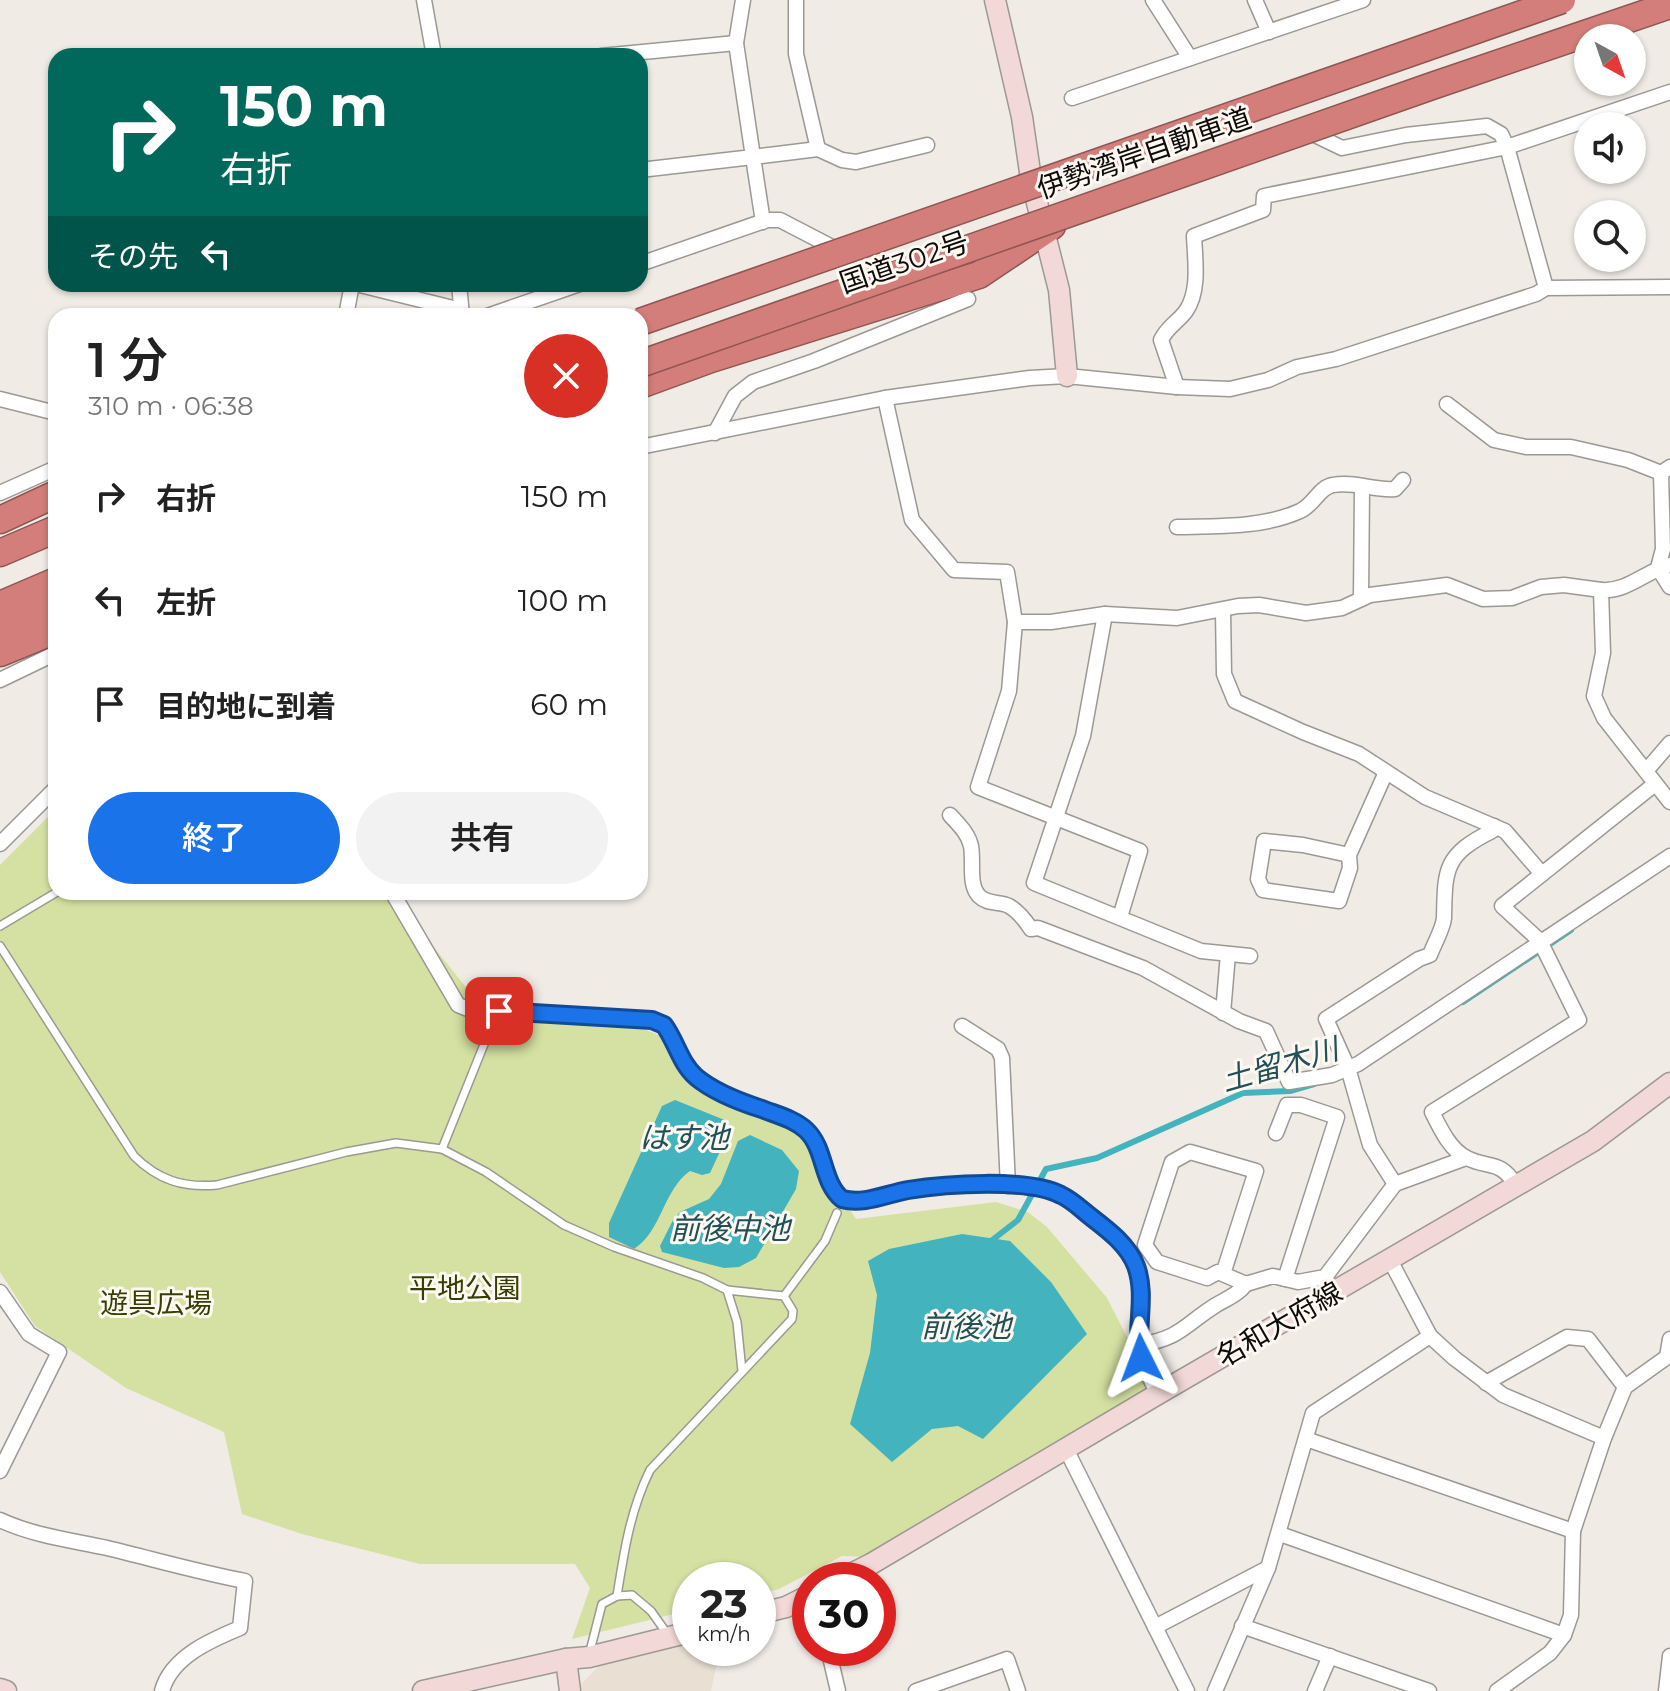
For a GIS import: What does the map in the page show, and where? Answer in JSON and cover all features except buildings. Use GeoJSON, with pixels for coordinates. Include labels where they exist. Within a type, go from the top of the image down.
{"type":"FeatureCollection","features":[{"type":"Feature","properties":{"kind":"highway","name":"国道302号"},"geometry":{"type":"LineString","coordinates":[[648,310],[1548,0]]}},
{"type":"Feature","properties":{"kind":"highway","name":"伊勢湾岸自動車道"},"geometry":{"type":"LineString","coordinates":[[648,319],[1562,0]]}},
{"type":"Feature","properties":{"kind":"highway","name":"伊勢湾岸自動車道"},"geometry":{"type":"LineString","coordinates":[[648,361],[1670,5]]}},
{"type":"Feature","properties":{"kind":"highway","name":"国道302号"},"geometry":{"type":"LineString","coordinates":[[1633,24],[1670,11]]}},
{"type":"Feature","properties":{"kind":"highway","name":"国道302号"},"geometry":{"type":"LineString","coordinates":[[648,382],[711,359],[979,275],[1045,228],[1574,44]]}},
{"type":"Feature","properties":{"kind":"highway"},"geometry":{"type":"LineString","coordinates":[[648,372],[717,338]]}},
{"type":"Feature","properties":{"kind":"highway"},"geometry":{"type":"LineString","coordinates":[[0,520],[48,498]]}},
{"type":"Feature","properties":{"kind":"highway"},"geometry":{"type":"LineString","coordinates":[[0,556],[48,535]]}},
{"type":"Feature","properties":{"kind":"highway"},"geometry":{"type":"LineString","coordinates":[[0,605],[48,584]]}},
{"type":"Feature","properties":{"kind":"highway"},"geometry":{"type":"LineString","coordinates":[[0,632],[48,611]]}},
{"type":"Feature","properties":{"kind":"highway"},"geometry":{"type":"LineString","coordinates":[[0,653],[48,633]]}},
{"type":"Feature","properties":{"kind":"main road"},"geometry":{"type":"LineString","coordinates":[[995,0],[1022,117],[1031,179],[1059,290],[1067,376]]}},
{"type":"Feature","properties":{"kind":"main road","name":"名和大府線"},"geometry":{"type":"LineString","coordinates":[[874,1562],[1593,1141],[1670,1083]]}},
{"type":"Feature","properties":{"kind":"main road"},"geometry":{"type":"LineString","coordinates":[[423,1691],[566,1659],[589,1657],[672,1636]]}},
{"type":"Feature","properties":{"kind":"main road"},"geometry":{"type":"LineString","coordinates":[[566,1659],[570,1691]]}},
{"type":"Feature","properties":{"kind":"main road"},"geometry":{"type":"LineString","coordinates":[[0,1689],[6,1691]]}},
{"type":"Feature","properties":{"kind":"street"},"geometry":{"type":"LineString","coordinates":[[424,0],[433,48]]}},
{"type":"Feature","properties":{"kind":"street"},"geometry":{"type":"LineString","coordinates":[[743,0],[736,43],[763,222]]}},
{"type":"Feature","properties":{"kind":"street"},"geometry":{"type":"LineString","coordinates":[[796,0],[796,54],[818,149]]}},
{"type":"Feature","properties":{"kind":"street"},"geometry":{"type":"LineString","coordinates":[[1153,0],[1190,58]]}},
{"type":"Feature","properties":{"kind":"street"},"geometry":{"type":"LineString","coordinates":[[1255,0],[1269,32]]}},
{"type":"Feature","properties":{"kind":"street"},"geometry":{"type":"LineString","coordinates":[[1072,98],[1363,0]]}},
{"type":"Feature","properties":{"kind":"street"},"geometry":{"type":"LineString","coordinates":[[648,51],[736,43]]}},
{"type":"Feature","properties":{"kind":"street"},"geometry":{"type":"LineString","coordinates":[[1177,387],[1161,340],[1190,303],[1195,281],[1194,236],[1263,210],[1264,196],[1507,147],[1670,92]]}},
{"type":"Feature","properties":{"kind":"street"},"geometry":{"type":"LineString","coordinates":[[1313,134],[1342,148],[1406,135],[1487,126],[1501,134],[1546,288]]}},
{"type":"Feature","properties":{"kind":"street"},"geometry":{"type":"LineString","coordinates":[[648,169],[818,149],[842,160],[856,162],[927,145]]}},
{"type":"Feature","properties":{"kind":"street"},"geometry":{"type":"LineString","coordinates":[[648,261],[763,222],[780,220],[832,247]]}},
{"type":"Feature","properties":{"kind":"street"},"geometry":{"type":"LineString","coordinates":[[648,446],[885,398],[1030,378],[1067,376],[1230,389],[1268,380],[1297,367],[1336,359],[1536,294],[1546,288],[1670,287]]}},
{"type":"Feature","properties":{"kind":"street"},"geometry":{"type":"LineString","coordinates":[[384,292],[443,308]]}},
{"type":"Feature","properties":{"kind":"street"},"geometry":{"type":"LineString","coordinates":[[510,308],[557,292]]}},
{"type":"Feature","properties":{"kind":"street"},"geometry":{"type":"LineString","coordinates":[[715,433],[735,396],[753,382],[968,299]]}},
{"type":"Feature","properties":{"kind":"street"},"geometry":{"type":"LineString","coordinates":[[885,398],[912,520],[954,570],[1007,572],[1015,622],[1009,691],[978,787],[1140,851],[1120,917]]}},
{"type":"Feature","properties":{"kind":"street"},"geometry":{"type":"LineString","coordinates":[[0,399],[48,411]]}},
{"type":"Feature","properties":{"kind":"street"},"geometry":{"type":"LineString","coordinates":[[1447,404],[1494,440],[1526,447],[1571,447],[1665,470],[1663,549],[1670,587]]}},
{"type":"Feature","properties":{"kind":"street"},"geometry":{"type":"LineString","coordinates":[[0,493],[48,472]]}},
{"type":"Feature","properties":{"kind":"street"},"geometry":{"type":"LineString","coordinates":[[1177,527],[1248,524],[1298,512],[1331,485],[1381,491],[1395,489],[1403,480]]}},
{"type":"Feature","properties":{"kind":"street"},"geometry":{"type":"LineString","coordinates":[[1361,599],[1362,487]]}},
{"type":"Feature","properties":{"kind":"street"},"geometry":{"type":"LineString","coordinates":[[1015,622],[1051,622],[1105,614],[1177,618],[1259,605],[1306,613],[1342,608],[1370,595],[1447,585],[1483,599],[1512,598],[1541,587],[1564,585],[1614,591],[1664,566]]}},
{"type":"Feature","properties":{"kind":"street"},"geometry":{"type":"LineString","coordinates":[[1601,590],[1603,653],[1594,696],[1604,718],[1670,802]]}},
{"type":"Feature","properties":{"kind":"street"},"geometry":{"type":"LineString","coordinates":[[1223,611],[1224,674],[1235,701],[1359,754],[1425,797],[1505,831],[1542,874]]}},
{"type":"Feature","properties":{"kind":"street"},"geometry":{"type":"LineString","coordinates":[[1105,614],[1083,736],[1034,883],[1201,951],[1250,956]]}},
{"type":"Feature","properties":{"kind":"street"},"geometry":{"type":"LineString","coordinates":[[0,680],[48,657]]}},
{"type":"Feature","properties":{"kind":"street"},"geometry":{"type":"LineString","coordinates":[[1646,771],[1670,743]]}},
{"type":"Feature","properties":{"kind":"street"},"geometry":{"type":"LineString","coordinates":[[1349,855],[1264,841],[1258,879],[1263,890],[1339,901],[1350,868],[1349,855],[1386,772]]}},
{"type":"Feature","properties":{"kind":"street"},"geometry":{"type":"LineString","coordinates":[[1466,1158],[1444,1135],[1432,1112],[1579,1020],[1543,947],[1502,906],[1655,784]]}},
{"type":"Feature","properties":{"kind":"street"},"geometry":{"type":"LineString","coordinates":[[0,844],[48,796]]}},
{"type":"Feature","properties":{"kind":"street"},"geometry":{"type":"LineString","coordinates":[[950,815],[965,832],[971,846],[973,884],[978,895],[989,903],[1008,906],[1031,929],[1038,928],[1143,968],[1223,1013],[1266,1031],[1289,1082],[1332,1075],[1348,1068],[1543,947],[1670,856]]}},
{"type":"Feature","properties":{"kind":"street"},"geometry":{"type":"LineString","coordinates":[[1395,1184],[1370,1145],[1348,1068],[1326,1019],[1430,955],[1444,921],[1442,904],[1450,862],[1476,839],[1492,831],[1494,826]]}},
{"type":"Feature","properties":{"kind":"street"},"geometry":{"type":"LineString","coordinates":[[397,900],[458,1005],[468,1009],[652,1020],[664,1025],[685,1064],[703,1082],[804,1128],[818,1146],[830,1185],[842,1199],[858,1202],[909,1190],[959,1184],[1027,1186],[1059,1193],[1116,1238],[1131,1257],[1141,1290],[1139,1345],[1147,1373],[1158,1394]]}},
{"type":"Feature","properties":{"kind":"street"},"geometry":{"type":"LineString","coordinates":[[1223,1013],[1228,954]]}},
{"type":"Feature","properties":{"kind":"street"},"geometry":{"type":"LineString","coordinates":[[962,1026],[998,1049],[1002,1058],[1008,1186]]}},
{"type":"Feature","properties":{"kind":"street"},"geometry":{"type":"LineString","coordinates":[[1276,1133],[1287,1105],[1301,1105],[1337,1117],[1285,1279]]}},
{"type":"Feature","properties":{"kind":"street"},"geometry":{"type":"LineString","coordinates":[[1223,1274],[1256,1171],[1190,1152],[1172,1162],[1145,1245],[1157,1262],[1207,1278],[1218,1272],[1246,1284]]}},
{"type":"Feature","properties":{"kind":"street"},"geometry":{"type":"LineString","coordinates":[[1139,1345],[1177,1335],[1215,1306],[1238,1294],[1246,1284],[1273,1276],[1298,1282],[1325,1277],[1395,1184],[1466,1158],[1493,1164],[1509,1174],[1516,1185]]}},
{"type":"Feature","properties":{"kind":"street"},"geometry":{"type":"LineString","coordinates":[[1390,1260],[1430,1336],[1486,1383],[1527,1407],[1604,1438]]}},
{"type":"Feature","properties":{"kind":"street"},"geometry":{"type":"LineString","coordinates":[[0,1292],[29,1334],[59,1352],[0,1471]]}},
{"type":"Feature","properties":{"kind":"street"},"geometry":{"type":"LineString","coordinates":[[1215,1691],[1280,1534],[1310,1420],[1319,1408],[1430,1336]]}},
{"type":"Feature","properties":{"kind":"street"},"geometry":{"type":"LineString","coordinates":[[1486,1383],[1567,1337],[1574,1337],[1588,1339],[1625,1387]]}},
{"type":"Feature","properties":{"kind":"street"},"geometry":{"type":"LineString","coordinates":[[1497,1691],[1550,1653],[1564,1635],[1571,1615],[1573,1531],[1604,1438],[1625,1387],[1669,1364],[1670,1339]]}},
{"type":"Feature","properties":{"kind":"street"},"geometry":{"type":"LineString","coordinates":[[1306,1439],[1573,1531]]}},
{"type":"Feature","properties":{"kind":"street"},"geometry":{"type":"LineString","coordinates":[[1066,1449],[1187,1691]]}},
{"type":"Feature","properties":{"kind":"street"},"geometry":{"type":"LineString","coordinates":[[0,1520],[24,1531],[67,1542],[103,1547],[245,1581],[240,1628],[195,1650],[164,1682],[162,1691]]}},
{"type":"Feature","properties":{"kind":"street"},"geometry":{"type":"LineString","coordinates":[[1280,1534],[1564,1635]]}},
{"type":"Feature","properties":{"kind":"street"},"geometry":{"type":"LineString","coordinates":[[1155,1627],[1268,1568]]}},
{"type":"Feature","properties":{"kind":"street"},"geometry":{"type":"LineString","coordinates":[[1242,1626],[1429,1691]]}},
{"type":"Feature","properties":{"kind":"street"},"geometry":{"type":"LineString","coordinates":[[1315,1691],[1330,1656]]}},
{"type":"Feature","properties":{"kind":"street"},"geometry":{"type":"LineString","coordinates":[[1666,1691],[1670,1656]]}},
{"type":"Feature","properties":{"kind":"street"},"geometry":{"type":"LineString","coordinates":[[916,1691],[1007,1659],[1018,1691]]}},
{"type":"Feature","properties":{"kind":"street"},"geometry":{"type":"LineString","coordinates":[[832,1666],[838,1691]]}},
{"type":"Feature","properties":{"kind":"lane"},"geometry":{"type":"LineString","coordinates":[[0,926],[48,897]]}},
{"type":"Feature","properties":{"kind":"lane"},"geometry":{"type":"LineString","coordinates":[[0,946],[134,1156],[163,1179],[197,1187],[217,1185],[346,1152],[396,1143],[442,1149],[486,1172],[564,1225],[614,1247],[703,1278],[727,1290],[784,1296],[793,1311],[792,1319],[650,1470],[627,1532],[617,1596]]}},
{"type":"Feature","properties":{"kind":"lane"},"geometry":{"type":"LineString","coordinates":[[442,1149],[493,1022]]}},
{"type":"Feature","properties":{"kind":"lane"},"geometry":{"type":"LineString","coordinates":[[784,1296],[825,1241],[837,1213]]}},
{"type":"Feature","properties":{"kind":"lane"},"geometry":{"type":"LineString","coordinates":[[727,1290],[737,1322],[742,1371]]}},
{"type":"Feature","properties":{"kind":"lane"},"geometry":{"type":"LineString","coordinates":[[589,1657],[602,1604],[617,1596],[632,1595],[651,1611],[669,1637]]}},
{"type":"Feature","properties":{"kind":"shaded area"},"geometry":{"type":"Polygon","coordinates":[[[672,1648],[672,1666],[716,1666],[711,1691],[582,1691],[581,1684],[599,1666],[672,1648]]]}},
{"type":"Feature","properties":{"kind":"green space","name":"平地公園"},"geometry":{"type":"Polygon","coordinates":[[[48,817],[48,900],[396,900],[484,1010],[622,1020],[666,1038],[706,1078],[794,1124],[856,1219],[996,1202],[1028,1212],[1047,1227],[1107,1298],[1153,1388],[866,1557],[842,1556],[831,1562],[792,1562],[792,1582],[776,1590],[776,1562],[672,1562],[672,1614],[572,1639],[590,1588],[575,1564],[420,1564],[302,1534],[242,1514],[224,1432],[126,1388],[35,1326],[0,1272],[0,865],[48,817]]]}},
{"type":"Feature","properties":{"kind":"water","name":"はす池"},"geometry":{"type":"Polygon","coordinates":[[[675,1100],[727,1121],[730,1130],[710,1173],[702,1175],[690,1171],[681,1179],[651,1232],[634,1249],[609,1237],[609,1223],[662,1106],[675,1100]]]}},
{"type":"Feature","properties":{"kind":"water","name":"前後中池"},"geometry":{"type":"Polygon","coordinates":[[[750,1135],[782,1150],[799,1171],[796,1189],[756,1258],[739,1267],[724,1268],[662,1252],[660,1246],[673,1220],[680,1212],[709,1199],[721,1184],[738,1141],[750,1135]]]}},
{"type":"Feature","properties":{"kind":"water","name":"前後池"},"geometry":{"type":"Polygon","coordinates":[[[962,1234],[1010,1241],[1051,1282],[1087,1334],[983,1439],[958,1426],[932,1429],[892,1462],[850,1424],[870,1353],[877,1295],[868,1261],[889,1249],[962,1234]]]}},
{"type":"Feature","properties":{"kind":"waterway","name":"土留木川"},"geometry":{"type":"LineString","coordinates":[[1463,1002],[1571,930]]}},
{"type":"Feature","properties":{"kind":"waterway","name":"土留木川"},"geometry":{"type":"LineString","coordinates":[[991,1241],[1018,1220],[1046,1169],[1097,1158],[1243,1093],[1290,1091],[1314,1084]]}},
{"type":"Feature","properties":{"kind":"route"},"geometry":{"type":"LineString","coordinates":[[499,1011],[652,1020],[664,1025],[685,1064],[703,1082],[804,1128],[818,1146],[830,1185],[842,1199],[858,1202],[909,1190],[959,1184],[1027,1186],[1059,1193],[1116,1238],[1135,1265],[1141,1290],[1138,1342],[1141,1358]]}},
{"type":"Feature","properties":{"kind":"park label","name":"遊具広場"},"geometry":{"type":"Point","coordinates":[156,1303]}}]}
